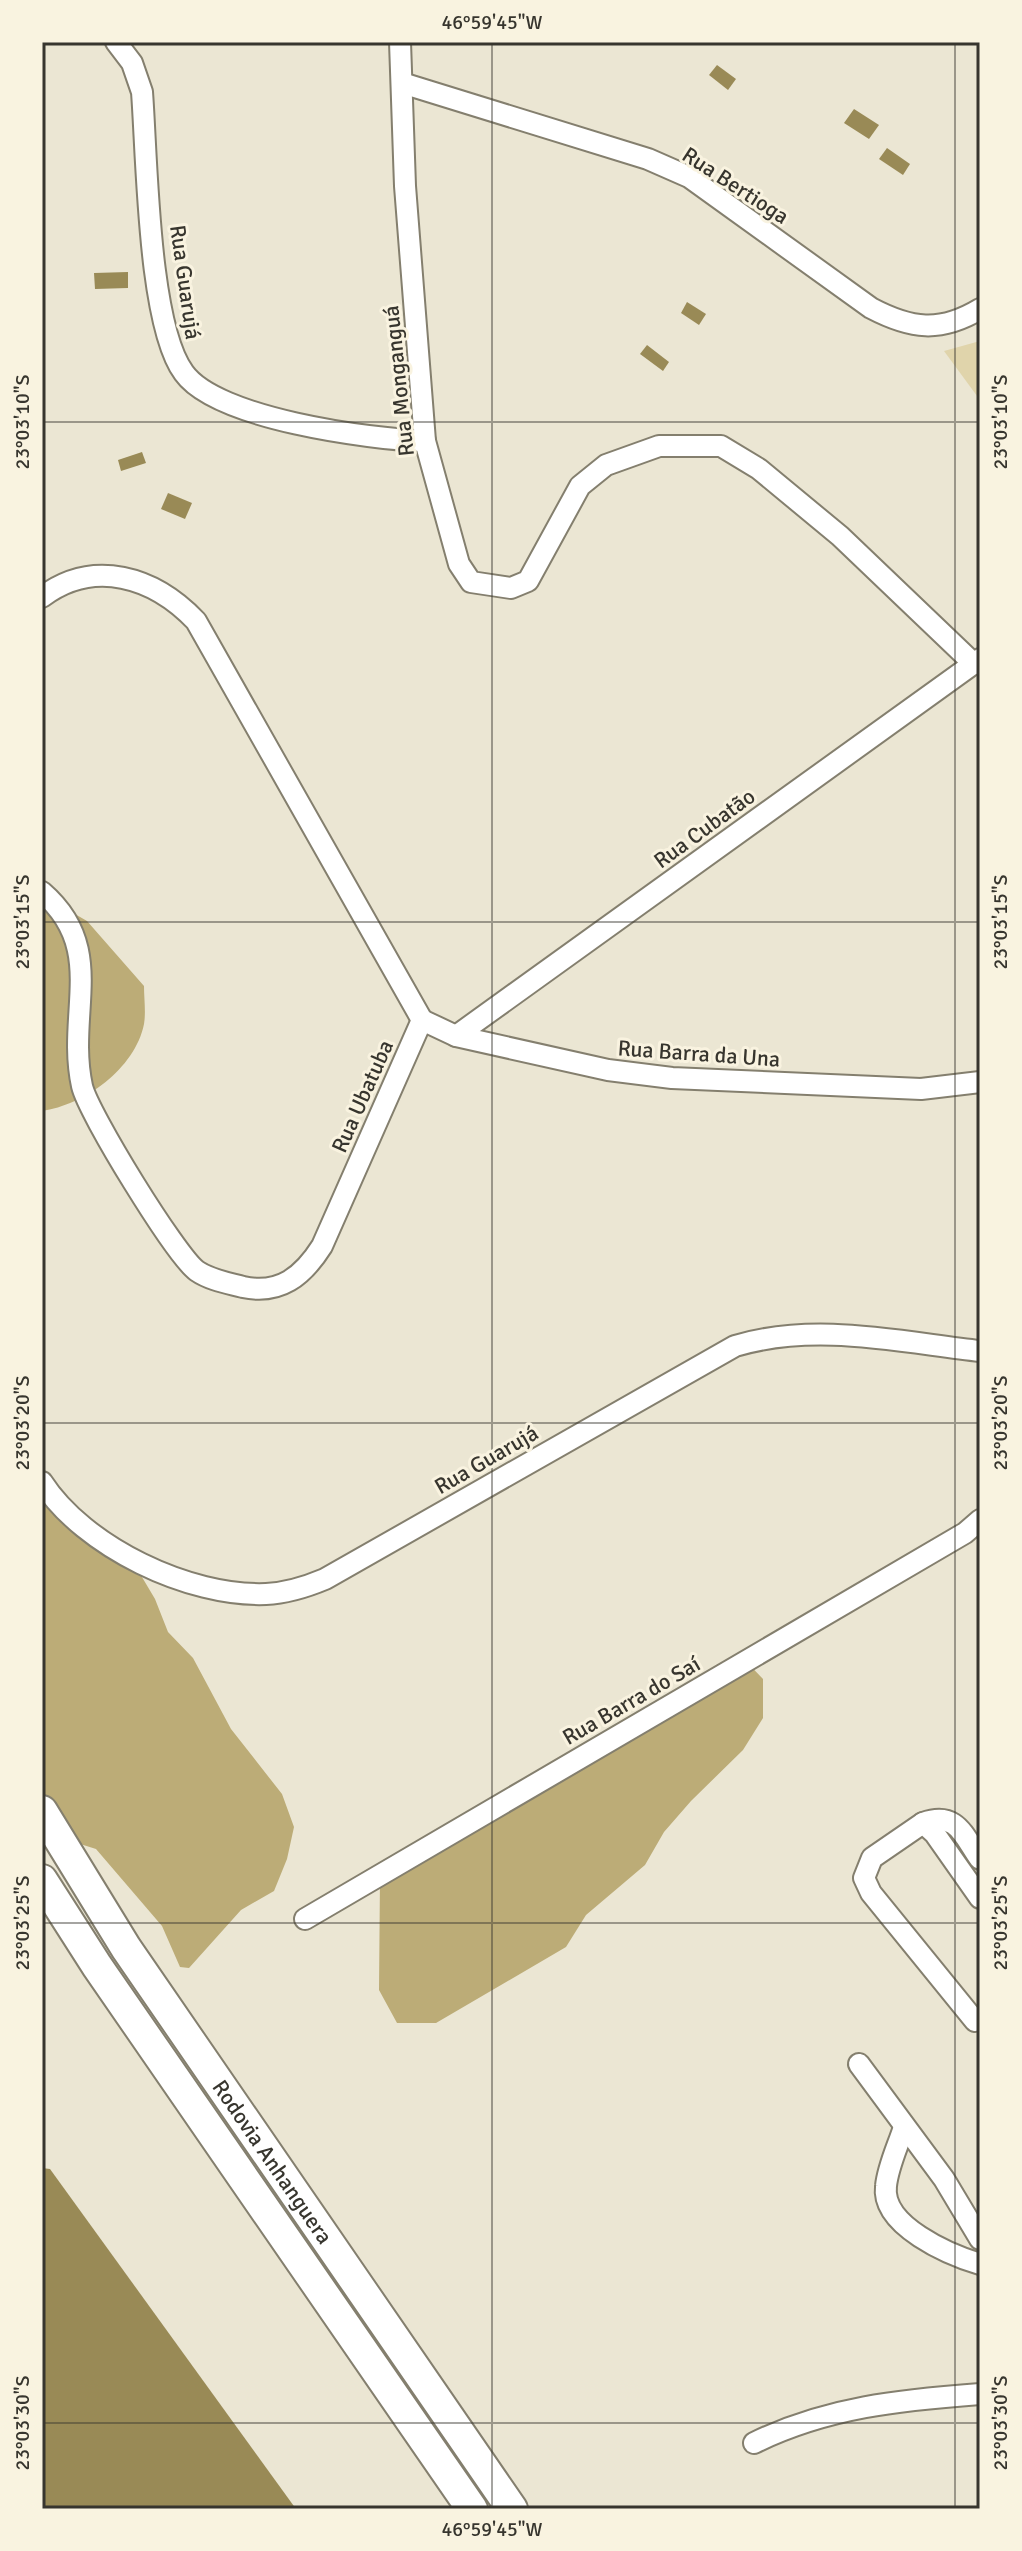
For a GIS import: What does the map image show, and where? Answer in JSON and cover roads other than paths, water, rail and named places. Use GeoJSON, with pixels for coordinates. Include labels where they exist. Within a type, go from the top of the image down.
{"type":"FeatureCollection","features":[{"type":"Feature","properties":{"kind":"highway","name":"Rodovia Anhanguera"},"geometry":{"type":"LineString","coordinates":[[42,1811],[126,1948],[512,2509]]}},
{"type":"Feature","properties":{"kind":"highway","name":"Rodovia Anhanguera"},"geometry":{"type":"LineString","coordinates":[[42,1880],[97,1966],[472,2509]]}},
{"type":"Feature","properties":{"kind":"street","name":"Rua Guarujá"},"geometry":{"type":"LineString","coordinates":[[116,42],[132,63],[142,92],[158,288],[170,351],[185,375],[205,393],[230,406],[363,437],[425,441]]}},
{"type":"Feature","properties":{"kind":"street","name":"Rua Monganguá"},"geometry":{"type":"LineString","coordinates":[[400,42],[405,186],[425,441],[459,564],[471,582],[481,586],[511,588],[528,581],[580,486],[606,465],[659,446],[721,446],[759,469],[840,536],[977,662]]}},
{"type":"Feature","properties":{"kind":"street","name":"Rua Bertioga"},"geometry":{"type":"LineString","coordinates":[[402,83],[648,159],[689,177],[871,308],[899,323],[933,326],[962,320],[980,309]]}},
{"type":"Feature","properties":{"kind":"street"},"geometry":{"type":"LineString","coordinates":[[42,597],[77,577],[110,575],[145,582],[176,600],[196,621],[422,1020]]}},
{"type":"Feature","properties":{"kind":"street","name":"Rua Cubatão"},"geometry":{"type":"LineString","coordinates":[[456,1036],[977,662]]}},
{"type":"Feature","properties":{"kind":"street","name":"Rua Ubatuba"},"geometry":{"type":"LineString","coordinates":[[42,892],[72,925],[81,953],[78,1058],[82,1088],[94,1119],[196,1270],[224,1283],[268,1289],[307,1271],[322,1246],[422,1020]]}},
{"type":"Feature","properties":{"kind":"street","name":"Rua Barra da Una"},"geometry":{"type":"LineString","coordinates":[[422,1020],[456,1036],[608,1070],[672,1078],[921,1089],[980,1082]]}},
{"type":"Feature","properties":{"kind":"street","name":"Rua Guarujá"},"geometry":{"type":"LineString","coordinates":[[42,1482],[52,1498],[89,1533],[132,1560],[229,1592],[266,1594],[297,1590],[325,1579],[735,1346],[772,1335],[812,1332],[980,1351]]}},
{"type":"Feature","properties":{"kind":"street","name":"Rua Barra do Saí"},"geometry":{"type":"LineString","coordinates":[[305,1919],[965,1533],[980,1520]]}},
{"type":"Feature","properties":{"kind":"street"},"geometry":{"type":"LineString","coordinates":[[975,2021],[871,1893],[864,1878],[872,1858],[923,1823],[944,1818],[954,1822],[980,1859]]}},
{"type":"Feature","properties":{"kind":"street"},"geometry":{"type":"LineString","coordinates":[[923,1823],[942,1842],[980,1898]]}},
{"type":"Feature","properties":{"kind":"street"},"geometry":{"type":"LineString","coordinates":[[859,2064],[944,2179],[980,2239]]}},
{"type":"Feature","properties":{"kind":"street"},"geometry":{"type":"LineString","coordinates":[[904,2127],[885,2190],[892,2212],[946,2254],[980,2264]]}},
{"type":"Feature","properties":{"kind":"street"},"geometry":{"type":"LineString","coordinates":[[754,2443],[789,2425],[838,2410],[898,2400],[980,2394]]}}]}
